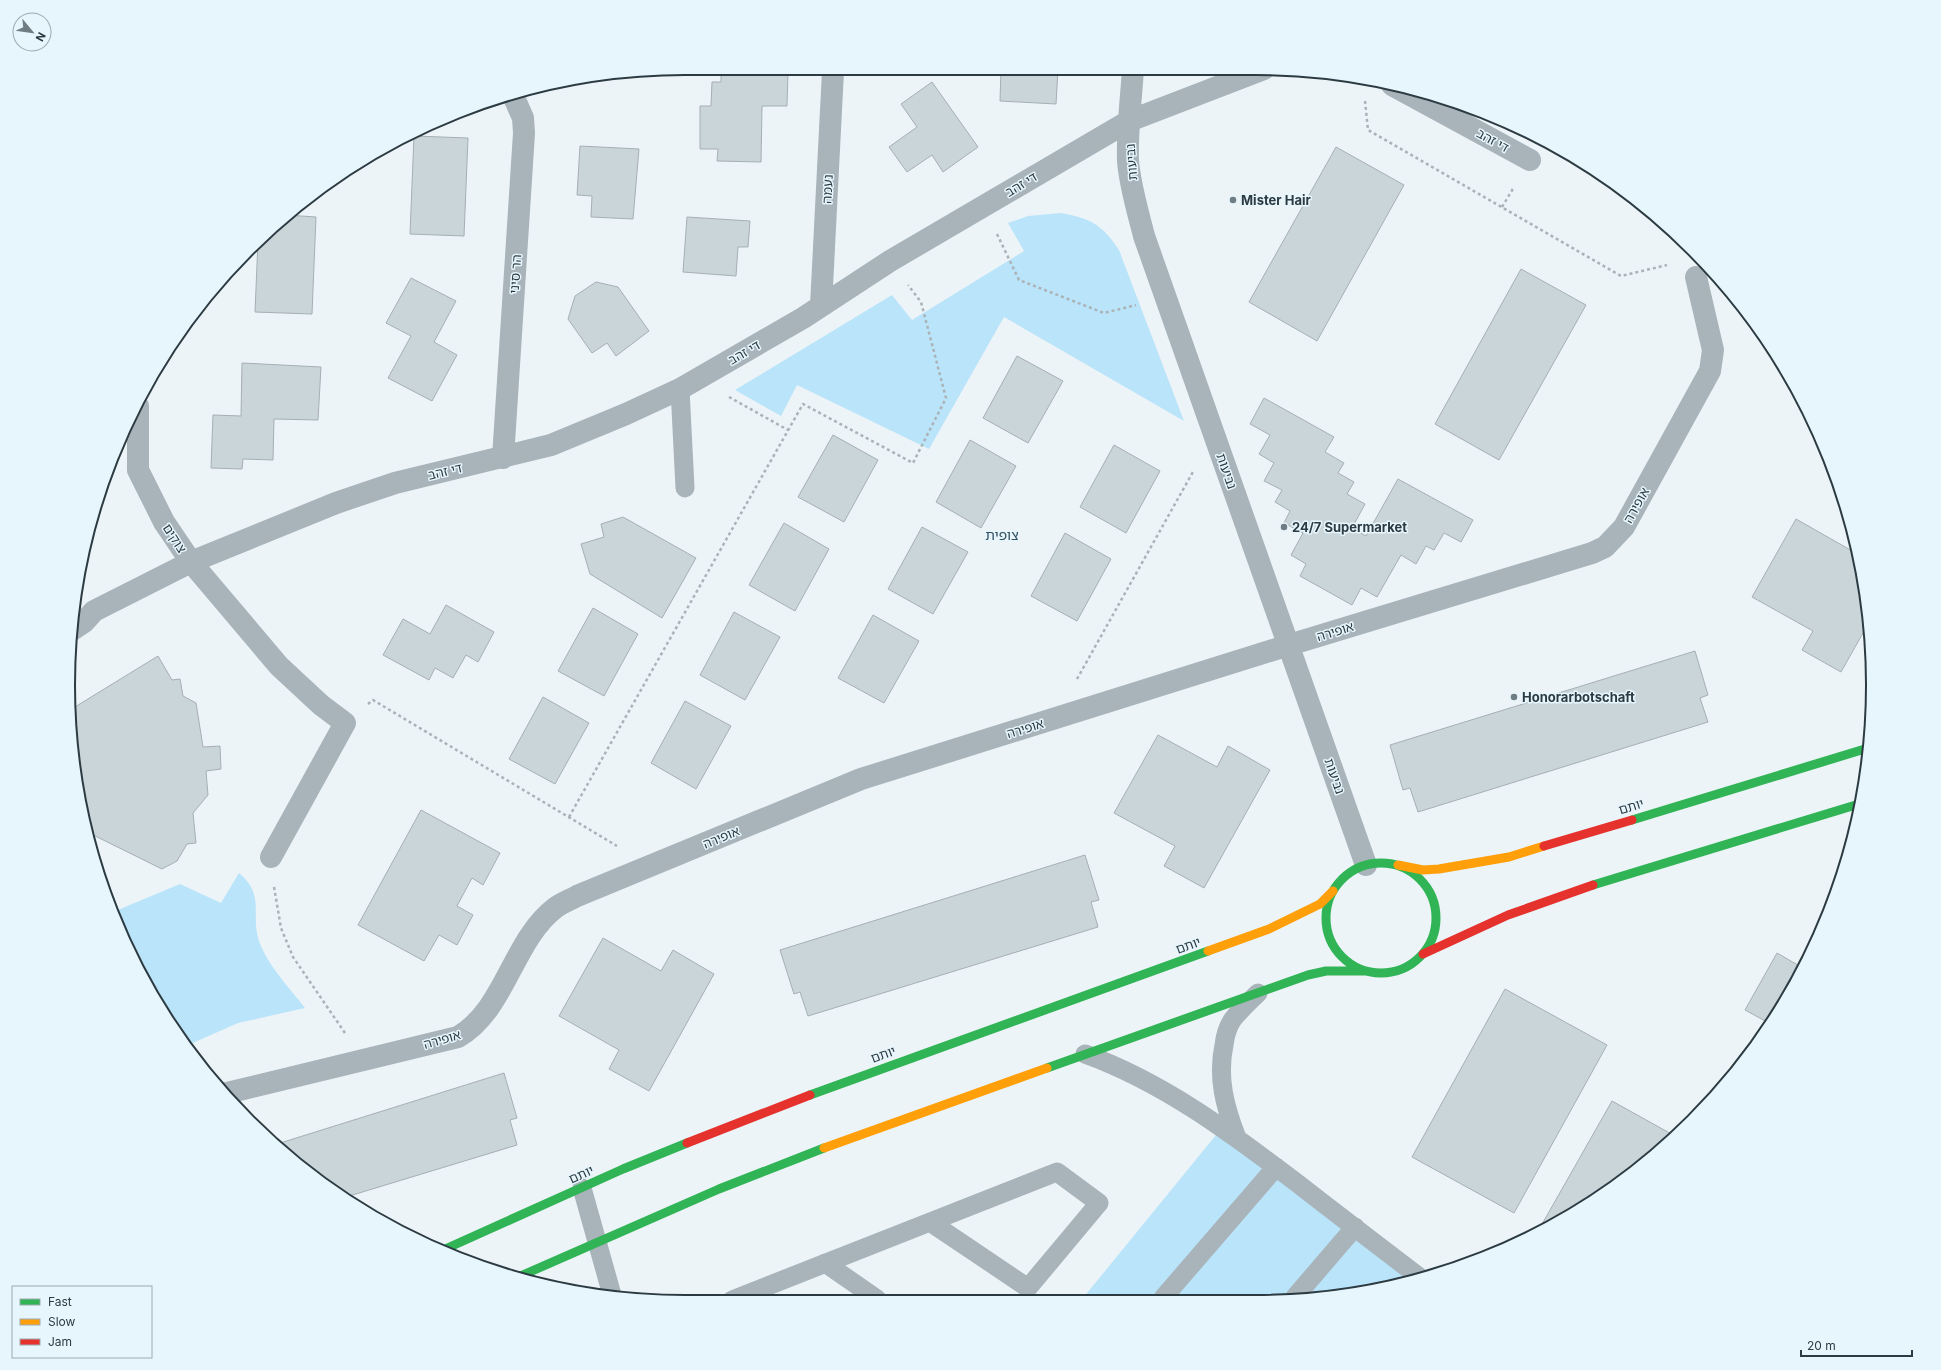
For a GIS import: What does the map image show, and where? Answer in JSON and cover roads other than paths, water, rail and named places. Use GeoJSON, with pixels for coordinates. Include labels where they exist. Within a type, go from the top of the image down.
{"type":"FeatureCollection","features":[{"type":"Feature","properties":{"kind":"main road","name":"יותם"},"geometry":{"type":"LineString","coordinates":[[1398,865],[1423,870],[1439,869],[1509,857],[1863,750]]}},
{"type":"Feature","properties":{"kind":"main road"},"geometry":{"type":"LineString","coordinates":[[526,1274],[719,1189],[838,1142],[1308,975],[1326,971],[1365,971],[1375,973],[1396,971],[1442,944],[1506,916],[1568,892],[1854,806]]}},
{"type":"Feature","properties":{"kind":"main road"},"geometry":{"type":"LineString","coordinates":[[1365,971],[1345,960],[1338,952],[1328,933],[1326,912],[1333,891],[1347,874],[1366,865],[1377,863],[1398,865],[1413,873],[1425,884],[1434,902],[1436,913],[1434,934],[1423,954]]}},
{"type":"Feature","properties":{"kind":"main road","name":"יותם"},"geometry":{"type":"LineString","coordinates":[[449,1247],[698,1138],[826,1088],[1269,929],[1320,904],[1333,891]]}},
{"type":"Feature","properties":{"kind":"street","name":"נעמה"},"geometry":{"type":"LineString","coordinates":[[821,306],[833,75]]}},
{"type":"Feature","properties":{"kind":"street","name":"נביעות"},"geometry":{"type":"LineString","coordinates":[[1133,75],[1128,162],[1134,197],[1144,236],[1366,865]]}},
{"type":"Feature","properties":{"kind":"street","name":"די זהב"},"geometry":{"type":"LineString","coordinates":[[191,562],[322,508],[395,483],[503,458],[551,445],[586,432],[689,384],[821,306],[890,262],[1129,121],[1248,75]]}},
{"type":"Feature","properties":{"kind":"street","name":"די זהב"},"geometry":{"type":"LineString","coordinates":[[1411,95],[1530,160]]}},
{"type":"Feature","properties":{"kind":"street","name":"הר סיני"},"geometry":{"type":"LineString","coordinates":[[503,458],[524,132],[523,118],[515,100]]}},
{"type":"Feature","properties":{"kind":"street","name":"אופירה"},"geometry":{"type":"LineString","coordinates":[[231,1092],[458,1037],[469,1031],[490,1006],[524,946],[542,921],[555,908],[577,896],[861,779],[1289,645],[1592,553],[1605,546],[1615,538],[1624,527],[1710,371],[1713,350],[1696,277]]}},
{"type":"Feature","properties":{"kind":"street","name":"צוקים"},"geometry":{"type":"LineString","coordinates":[[78,626],[94,611],[191,562],[164,522],[138,470],[138,415]]}},
{"type":"Feature","properties":{"kind":"street"},"geometry":{"type":"LineString","coordinates":[[191,562],[279,666],[321,705],[345,722],[271,857]]}},
{"type":"Feature","properties":{"kind":"lane"},"geometry":{"type":"LineString","coordinates":[[685,488],[689,384]]}},
{"type":"Feature","properties":{"kind":"lane"},"geometry":{"type":"LineString","coordinates":[[1237,1138],[1222,1090],[1222,1055],[1225,1038],[1232,1020],[1258,993]]}},
{"type":"Feature","properties":{"kind":"lane"},"geometry":{"type":"LineString","coordinates":[[1085,1054],[1109,1063],[1148,1082],[1237,1138],[1416,1273]]}},
{"type":"Feature","properties":{"kind":"lane"},"geometry":{"type":"LineString","coordinates":[[1166,1295],[1276,1167]]}},
{"type":"Feature","properties":{"kind":"lane"},"geometry":{"type":"LineString","coordinates":[[745,1295],[1057,1172],[1099,1203],[1028,1288],[930,1222]]}},
{"type":"Feature","properties":{"kind":"lane"},"geometry":{"type":"LineString","coordinates":[[582,1188],[611,1291]]}},
{"type":"Feature","properties":{"kind":"lane"},"geometry":{"type":"LineString","coordinates":[[1298,1294],[1355,1227]]}},
{"type":"Feature","properties":{"kind":"lane"},"geometry":{"type":"LineString","coordinates":[[825,1263],[871,1295]]}},
{"type":"Feature","properties":{"kind":"place","name":"Mister Hair"},"geometry":{"type":"Point","coordinates":[1233,200]}},
{"type":"Feature","properties":{"kind":"place","name":"24/7 Supermarket"},"geometry":{"type":"Point","coordinates":[1284,527]}},
{"type":"Feature","properties":{"kind":"place","name":"Honorarbotschaft"},"geometry":{"type":"Point","coordinates":[1514,697]}},
{"type":"Feature","properties":{"kind":"district","name":"צופית"},"geometry":{"type":"Point","coordinates":[1002,535]}}]}
